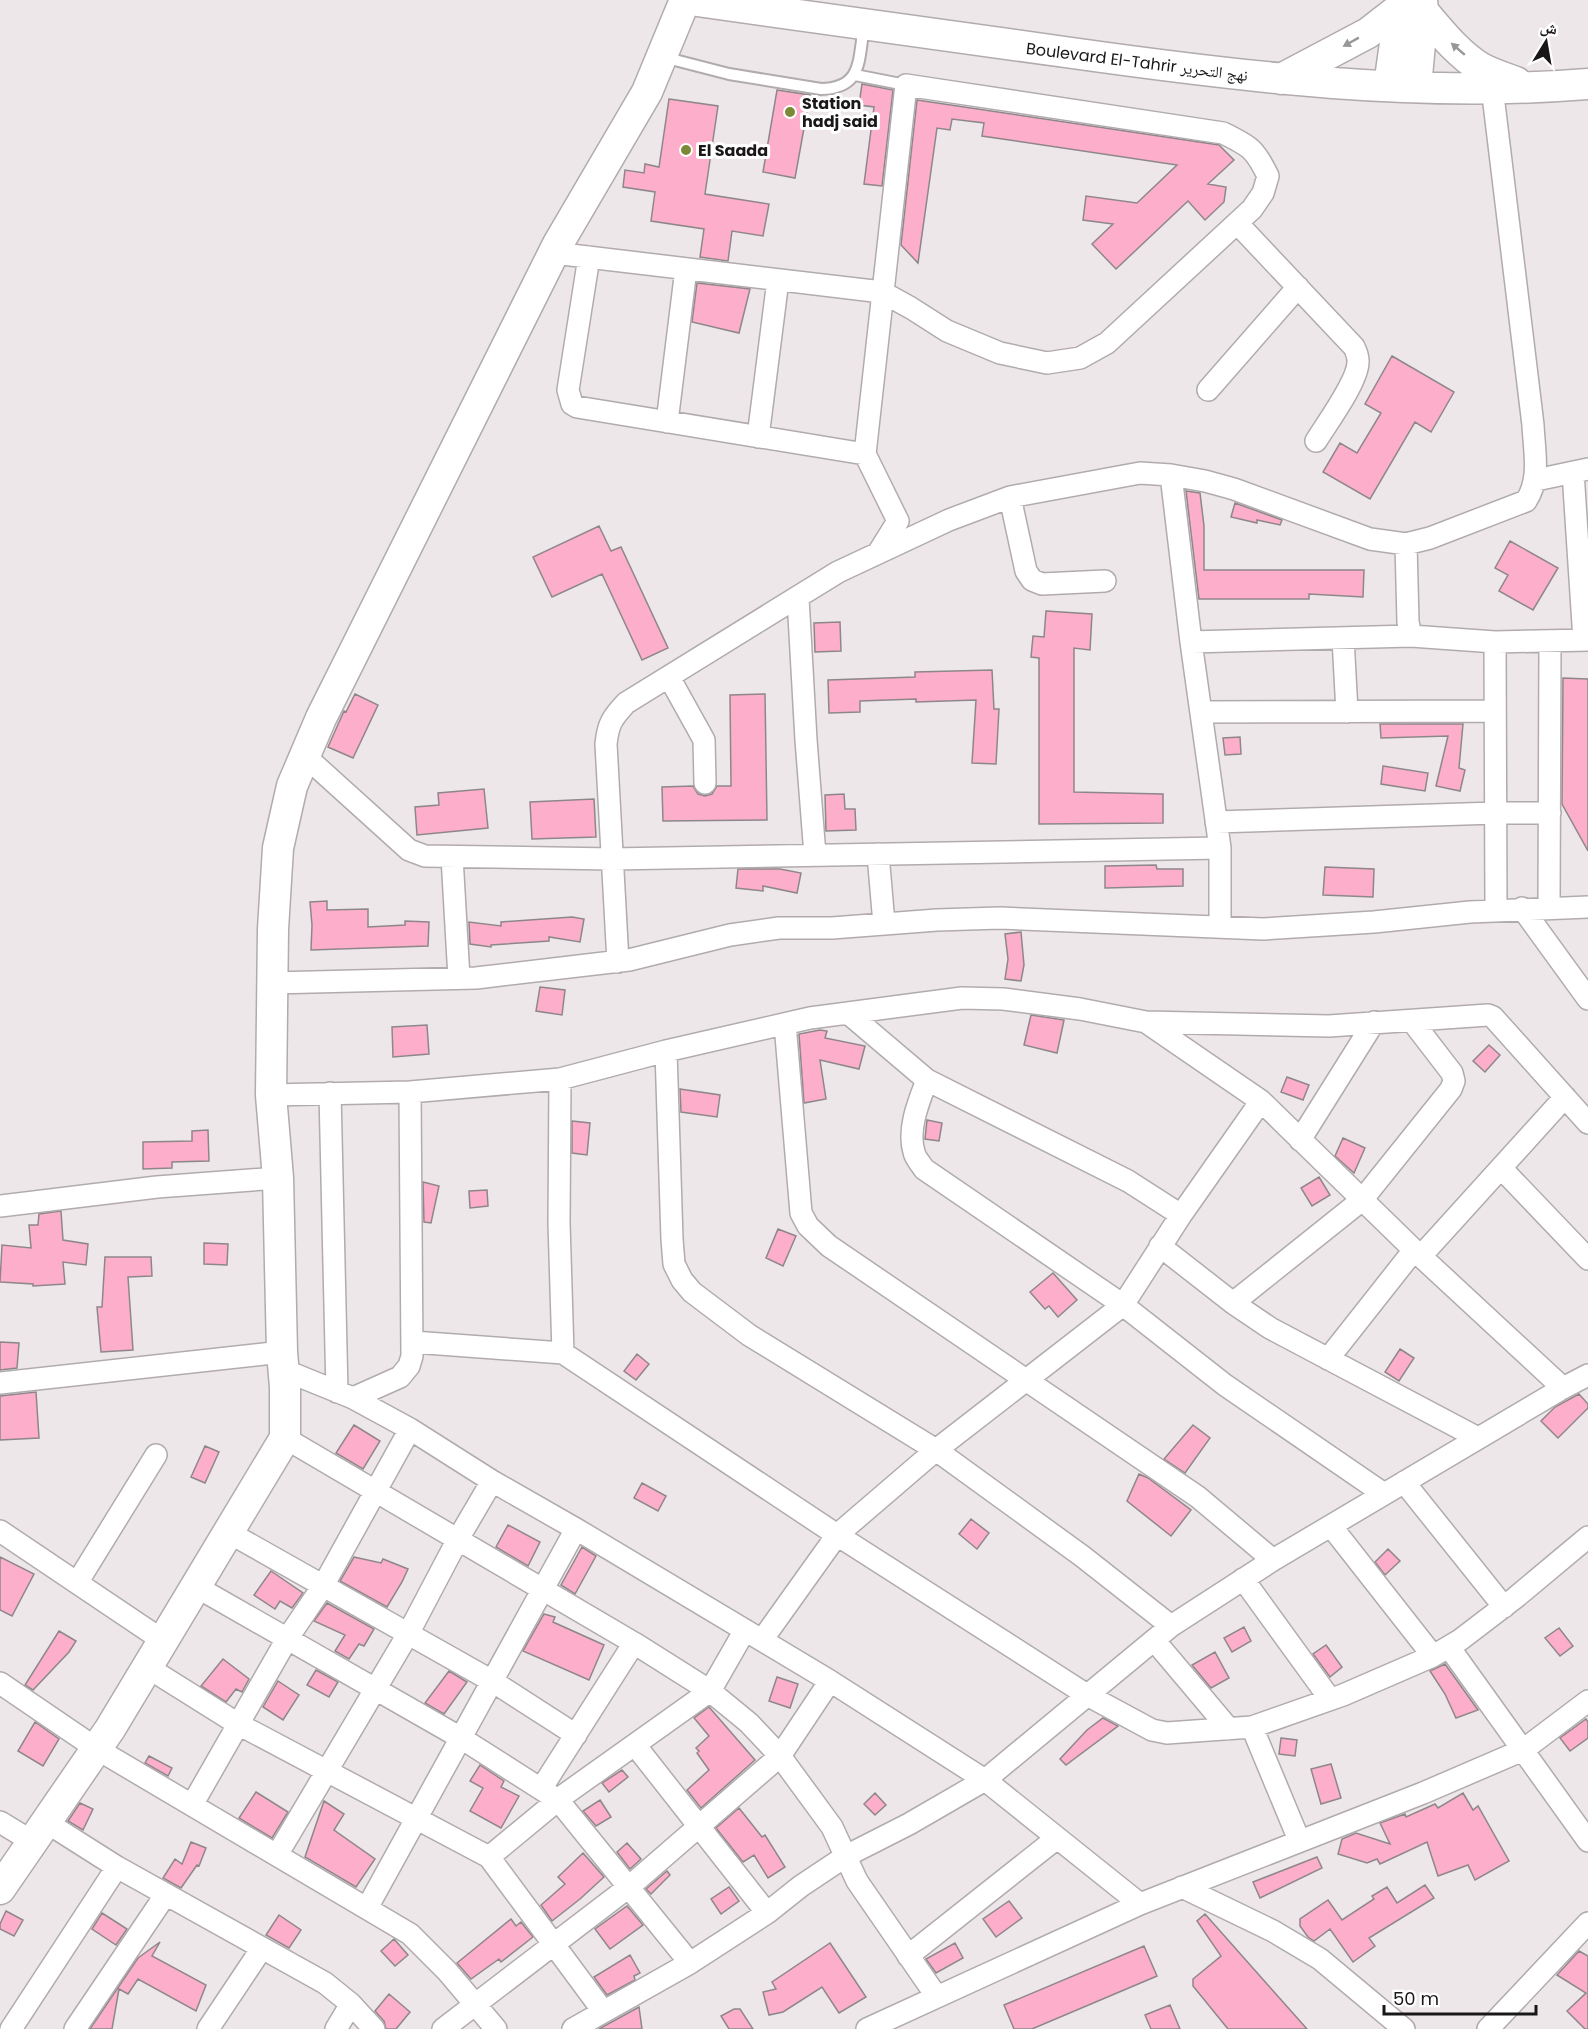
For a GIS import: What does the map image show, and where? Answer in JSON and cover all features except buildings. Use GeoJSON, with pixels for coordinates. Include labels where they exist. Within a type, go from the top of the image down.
{"type":"FeatureCollection","features":[{"type":"Feature","properties":{"kind":"main road"},"geometry":{"type":"LineString","coordinates":[[0,1888],[97,1749],[285,1438],[278,1178],[271,1095],[272,983],[278,848],[292,786],[326,707],[554,253],[647,92],[685,0]]}},
{"type":"Feature","properties":{"kind":"main road","name":"Boulevard El-Tahrir نهج التحرير"},"geometry":{"type":"LineString","coordinates":[[690,0],[1175,68],[1280,79],[1402,86],[1527,87],[1588,84]]}},
{"type":"Feature","properties":{"kind":"main road"},"geometry":{"type":"LineString","coordinates":[[1280,79],[1368,33],[1411,5]]}},
{"type":"Feature","properties":{"kind":"main road"},"geometry":{"type":"LineString","coordinates":[[1402,86],[1411,5]]}},
{"type":"Feature","properties":{"kind":"main road"},"geometry":{"type":"LineString","coordinates":[[1411,5],[1482,68],[1527,87]]}},
{"type":"Feature","properties":{"kind":"street"},"geometry":{"type":"LineString","coordinates":[[554,253],[882,292],[947,331],[1000,353],[1047,363],[1080,358],[1107,343],[1252,209],[1263,194],[1268,176],[1259,158],[1248,145],[1223,133],[906,85],[882,292],[865,453],[898,521],[878,553]]}},
{"type":"Feature","properties":{"kind":"street"},"geometry":{"type":"LineString","coordinates":[[618,962],[606,744],[608,726],[626,703],[838,572],[949,520],[1010,497],[1140,473],[1171,475],[1205,481],[1234,489],[1370,539],[1406,544],[1430,538],[1526,501],[1533,491],[1536,480],[1533,425],[1492,87]]}},
{"type":"Feature","properties":{"kind":"street"},"geometry":{"type":"LineString","coordinates":[[1237,223],[1354,347],[1358,369],[1316,441]]}},
{"type":"Feature","properties":{"kind":"street"},"geometry":{"type":"LineString","coordinates":[[589,257],[568,390],[569,401],[577,407],[865,453]]}},
{"type":"Feature","properties":{"kind":"street"},"geometry":{"type":"LineString","coordinates":[[667,422],[686,269]]}},
{"type":"Feature","properties":{"kind":"street"},"geometry":{"type":"LineString","coordinates":[[758,436],[778,280]]}},
{"type":"Feature","properties":{"kind":"street"},"geometry":{"type":"LineString","coordinates":[[1208,390],[1298,287]]}},
{"type":"Feature","properties":{"kind":"street"},"geometry":{"type":"LineString","coordinates":[[1191,642],[1411,636],[1495,642],[1586,640],[1581,470],[1536,480]]}},
{"type":"Feature","properties":{"kind":"street"},"geometry":{"type":"LineString","coordinates":[[1171,475],[1191,642],[1220,848],[1220,927]]}},
{"type":"Feature","properties":{"kind":"street"},"geometry":{"type":"LineString","coordinates":[[1010,497],[1026,571],[1032,580],[1042,584],[1105,581]]}},
{"type":"Feature","properties":{"kind":"street"},"geometry":{"type":"LineString","coordinates":[[1406,544],[1407,602],[1411,636]]}},
{"type":"Feature","properties":{"kind":"street"},"geometry":{"type":"LineString","coordinates":[[798,598],[815,855]]}},
{"type":"Feature","properties":{"kind":"street"},"geometry":{"type":"LineString","coordinates":[[1343,638],[1347,712]]}},
{"type":"Feature","properties":{"kind":"street"},"geometry":{"type":"LineString","coordinates":[[1550,641],[1550,907]]}},
{"type":"Feature","properties":{"kind":"street"},"geometry":{"type":"LineString","coordinates":[[1495,642],[1496,910]]}},
{"type":"Feature","properties":{"kind":"street"},"geometry":{"type":"LineString","coordinates":[[669,677],[704,740],[705,783]]}},
{"type":"Feature","properties":{"kind":"street"},"geometry":{"type":"LineString","coordinates":[[1201,712],[1495,711]]}},
{"type":"Feature","properties":{"kind":"street"},"geometry":{"type":"LineString","coordinates":[[305,756],[409,850],[425,856],[612,859],[1220,848]]}},
{"type":"Feature","properties":{"kind":"street"},"geometry":{"type":"LineString","coordinates":[[1216,822],[1550,813]]}},
{"type":"Feature","properties":{"kind":"street"},"geometry":{"type":"LineString","coordinates":[[878,854],[885,924]]}},
{"type":"Feature","properties":{"kind":"street"},"geometry":{"type":"LineString","coordinates":[[452,857],[459,978]]}},
{"type":"Feature","properties":{"kind":"street"},"geometry":{"type":"LineString","coordinates":[[272,983],[459,978],[618,962],[730,934],[778,928],[832,928],[1000,918],[1263,929],[1374,922],[1522,908],[1588,907]]}},
{"type":"Feature","properties":{"kind":"street"},"geometry":{"type":"LineString","coordinates":[[1522,908],[1588,999]]}},
{"type":"Feature","properties":{"kind":"street"},"geometry":{"type":"LineString","coordinates":[[271,1095],[410,1092],[560,1079],[666,1051],[810,1018],[962,998],[1003,999],[1080,1009],[1146,1022],[1329,1026],[1481,1014],[1493,1017],[1588,1123]]}},
{"type":"Feature","properties":{"kind":"street"},"geometry":{"type":"LineString","coordinates":[[848,1013],[927,1080],[1128,1181],[1181,1215]]}},
{"type":"Feature","properties":{"kind":"street"},"geometry":{"type":"LineString","coordinates":[[1233,1304],[1362,1200],[1443,1100],[1454,1081],[1452,1073],[1412,1021]]}},
{"type":"Feature","properties":{"kind":"street"},"geometry":{"type":"LineString","coordinates":[[1146,1022],[1261,1101],[1417,1253],[1563,1388]]}},
{"type":"Feature","properties":{"kind":"street"},"geometry":{"type":"LineString","coordinates":[[1300,1140],[1374,1022]]}},
{"type":"Feature","properties":{"kind":"street"},"geometry":{"type":"LineString","coordinates":[[785,1024],[801,1213],[808,1226],[829,1246],[1198,1497],[1273,1560]]}},
{"type":"Feature","properties":{"kind":"street"},"geometry":{"type":"LineString","coordinates":[[666,1051],[674,1264],[682,1280],[692,1292],[749,1335],[936,1450],[1082,1556],[1171,1626]]}},
{"type":"Feature","properties":{"kind":"street"},"geometry":{"type":"LineString","coordinates":[[560,1079],[559,1223],[562,1353]]}},
{"type":"Feature","properties":{"kind":"street"},"geometry":{"type":"LineString","coordinates":[[927,1080],[919,1101],[912,1134],[914,1154],[924,1168],[1123,1305],[1225,1385],[1384,1494]]}},
{"type":"Feature","properties":{"kind":"street"},"geometry":{"type":"LineString","coordinates":[[345,1395],[400,1377],[405,1372],[412,1356],[410,1092]]}},
{"type":"Feature","properties":{"kind":"street"},"geometry":{"type":"LineString","coordinates":[[330,1093],[345,1395]]}},
{"type":"Feature","properties":{"kind":"street"},"geometry":{"type":"LineString","coordinates":[[1328,1359],[1417,1253],[1501,1168],[1565,1097]]}},
{"type":"Feature","properties":{"kind":"street"},"geometry":{"type":"LineString","coordinates":[[489,1857],[550,1795],[635,1745],[710,1690],[837,1535],[936,1450],[1123,1305],[1160,1246],[1261,1101]]}},
{"type":"Feature","properties":{"kind":"street"},"geometry":{"type":"LineString","coordinates":[[1501,1168],[1588,1259]]}},
{"type":"Feature","properties":{"kind":"street"},"geometry":{"type":"LineString","coordinates":[[0,1206],[158,1187],[278,1178]]}},
{"type":"Feature","properties":{"kind":"street"},"geometry":{"type":"LineString","coordinates":[[1160,1246],[1233,1304],[1270,1328],[1478,1438]]}},
{"type":"Feature","properties":{"kind":"street"},"geometry":{"type":"LineString","coordinates":[[413,1342],[562,1353],[837,1535],[1087,1695],[1152,1730],[1167,1733],[1252,1727],[1330,1699],[1441,1651],[1460,1640],[1504,1607],[1588,1537]]}},
{"type":"Feature","properties":{"kind":"street"},"geometry":{"type":"LineString","coordinates":[[0,1383],[283,1361],[410,1429],[492,1481],[830,1681],[985,1780],[1140,1904]]}},
{"type":"Feature","properties":{"kind":"street"},"geometry":{"type":"LineString","coordinates":[[573,2029],[690,1963],[767,1913],[801,1886],[846,1856],[909,1824],[985,1780],[1171,1626],[1243,1579],[1588,1375]]}},
{"type":"Feature","properties":{"kind":"street"},"geometry":{"type":"LineString","coordinates":[[192,1805],[287,1639],[323,1586],[410,1429]]}},
{"type":"Feature","properties":{"kind":"street"},"geometry":{"type":"LineString","coordinates":[[285,1438],[634,1643],[710,1690],[749,1723],[780,1756],[832,1827],[857,1881],[937,1997]]}},
{"type":"Feature","properties":{"kind":"street"},"geometry":{"type":"LineString","coordinates":[[77,1583],[156,1455]]}},
{"type":"Feature","properties":{"kind":"street"},"geometry":{"type":"LineString","coordinates":[[276,1855],[408,1634],[458,1539],[492,1481]]}},
{"type":"Feature","properties":{"kind":"street"},"geometry":{"type":"LineString","coordinates":[[1404,1482],[1504,1607]]}},
{"type":"Feature","properties":{"kind":"street"},"geometry":{"type":"LineString","coordinates":[[1331,1526],[1441,1651],[1523,1750],[1588,1840]]}},
{"type":"Feature","properties":{"kind":"street"},"geometry":{"type":"LineString","coordinates":[[367,1908],[576,1529]]}},
{"type":"Feature","properties":{"kind":"street"},"geometry":{"type":"LineString","coordinates":[[0,1532],[162,1640]]}},
{"type":"Feature","properties":{"kind":"street"},"geometry":{"type":"LineString","coordinates":[[228,1532],[492,1682],[576,1735]]}},
{"type":"Feature","properties":{"kind":"street"},"geometry":{"type":"LineString","coordinates":[[1243,1579],[1330,1699]]}},
{"type":"Feature","properties":{"kind":"street"},"geometry":{"type":"LineString","coordinates":[[195,1586],[461,1738],[550,1795],[630,1886],[690,1963]]}},
{"type":"Feature","properties":{"kind":"street"},"geometry":{"type":"LineString","coordinates":[[1154,1640],[1229,1729]]}},
{"type":"Feature","properties":{"kind":"street"},"geometry":{"type":"LineString","coordinates":[[550,1795],[576,1735],[634,1643]]}},
{"type":"Feature","properties":{"kind":"street"},"geometry":{"type":"LineString","coordinates":[[147,1667],[238,1724],[489,1857],[603,2011]]}},
{"type":"Feature","properties":{"kind":"street"},"geometry":{"type":"LineString","coordinates":[[442,2029],[630,1886],[780,1756],[830,1681]]}},
{"type":"Feature","properties":{"kind":"street"},"geometry":{"type":"LineString","coordinates":[[0,1683],[97,1749],[410,1934],[447,1971],[496,2029]]}},
{"type":"Feature","properties":{"kind":"street"},"geometry":{"type":"LineString","coordinates":[[867,2029],[1140,1904],[1423,1793],[1523,1750],[1588,1701]]}},
{"type":"Feature","properties":{"kind":"street"},"geometry":{"type":"LineString","coordinates":[[1252,1727],[1299,1840]]}},
{"type":"Feature","properties":{"kind":"street"},"geometry":{"type":"LineString","coordinates":[[635,1745],[767,1913]]}},
{"type":"Feature","properties":{"kind":"street"},"geometry":{"type":"LineString","coordinates":[[0,1822],[40,1832],[117,1867],[166,1894],[325,1983],[351,2004],[374,2029]]}},
{"type":"Feature","properties":{"kind":"street"},"geometry":{"type":"LineString","coordinates":[[908,1956],[1057,1838]]}},
{"type":"Feature","properties":{"kind":"street"},"geometry":{"type":"LineString","coordinates":[[11,2029],[117,1867]]}},
{"type":"Feature","properties":{"kind":"street"},"geometry":{"type":"LineString","coordinates":[[1182,1887],[1273,1931],[1320,1959],[1394,2027]]}},
{"type":"Feature","properties":{"kind":"street"},"geometry":{"type":"LineString","coordinates":[[75,2029],[166,1894]]}},
{"type":"Feature","properties":{"kind":"street"},"geometry":{"type":"LineString","coordinates":[[1488,2029],[1588,1923]]}},
{"type":"Feature","properties":{"kind":"street"},"geometry":{"type":"LineString","coordinates":[[207,2029],[262,1948]]}},
{"type":"Feature","properties":{"kind":"street"},"geometry":{"type":"LineString","coordinates":[[336,2029],[351,2004]]}},
{"type":"Feature","properties":{"kind":"lane"},"geometry":{"type":"LineString","coordinates":[[660,57],[729,74],[821,89],[834,88],[843,85],[855,75],[864,25]]}},
{"type":"Feature","properties":{"kind":"lane"},"geometry":{"type":"LineString","coordinates":[[855,75],[906,85]]}},
{"type":"Feature","properties":{"kind":"place","name":"Station hadj said"},"geometry":{"type":"Point","coordinates":[790,112]}},
{"type":"Feature","properties":{"kind":"place","name":"El Saada"},"geometry":{"type":"Point","coordinates":[686,150]}}]}
